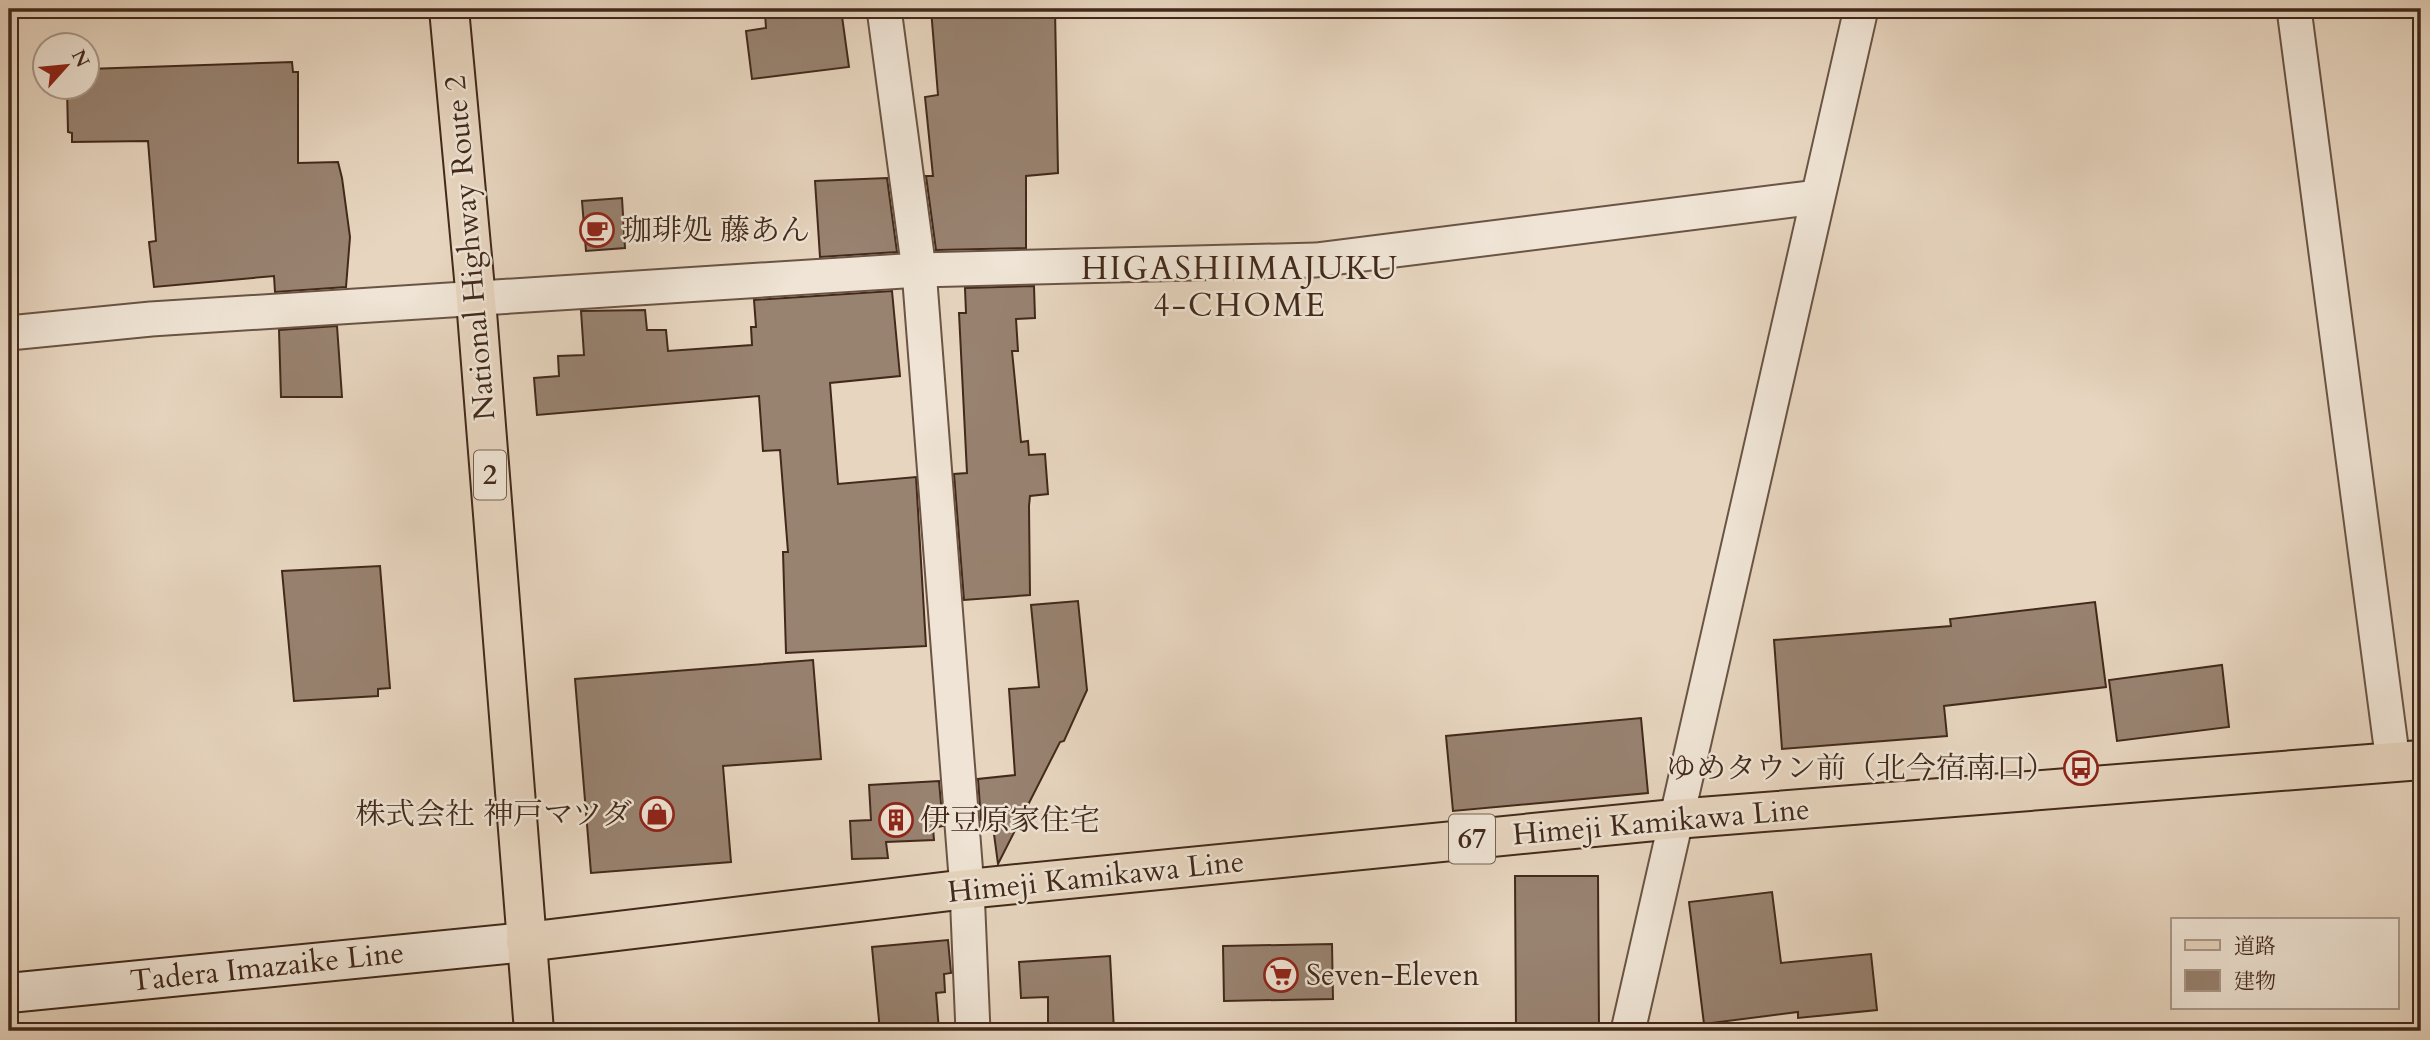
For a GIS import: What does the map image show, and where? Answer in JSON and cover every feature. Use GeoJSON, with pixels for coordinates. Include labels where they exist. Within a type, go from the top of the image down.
{"type":"FeatureCollection","features":[{"type":"Feature","properties":{"kind":"main road","name":"National Highway Route 2"},"geometry":{"type":"LineString","coordinates":[[449,9],[476,300],[534,1031]]}},
{"type":"Feature","properties":{"kind":"main road","name":"Himeji Kamikawa Line"},"geometry":{"type":"LineString","coordinates":[[526,942],[967,889],[1675,819],[2407,761]]}},
{"type":"Feature","properties":{"kind":"main road","name":"Tadera Imazaike Line"},"geometry":{"type":"LineString","coordinates":[[9,993],[526,942]]}},
{"type":"Feature","properties":{"kind":"street"},"geometry":{"type":"LineString","coordinates":[[884,9],[919,270],[967,889],[973,1031]]}},
{"type":"Feature","properties":{"kind":"street"},"geometry":{"type":"LineString","coordinates":[[1628,1031],[1860,9]]}},
{"type":"Feature","properties":{"kind":"street"},"geometry":{"type":"LineString","coordinates":[[2294,9],[2407,761]]}},
{"type":"Feature","properties":{"kind":"street"},"geometry":{"type":"LineString","coordinates":[[9,333],[151,319],[919,270],[1316,260],[1817,197]]}},
{"type":"Feature","properties":{"kind":"building"},"geometry":{"type":"Polygon","coordinates":[[[801,9],[841,9],[849,67],[752,79],[746,31],[766,28],[765,13],[801,9]]]}},
{"type":"Feature","properties":{"kind":"building"},"geometry":{"type":"Polygon","coordinates":[[[931,9],[1055,9],[1058,173],[1026,176],[1026,248],[936,250],[926,176],[933,176],[925,97],[938,95],[931,9]]]}},
{"type":"Feature","properties":{"kind":"building"},"geometry":{"type":"Polygon","coordinates":[[[292,62],[293,72],[298,72],[298,163],[338,162],[342,178],[350,237],[346,287],[275,292],[274,276],[154,287],[149,242],[156,241],[148,141],[72,142],[72,133],[68,132],[67,102],[102,102],[102,69],[292,62]]]}},
{"type":"Feature","properties":{"kind":"building"},"geometry":{"type":"Polygon","coordinates":[[[887,178],[897,252],[820,257],[815,181],[887,178]]]}},
{"type":"Feature","properties":{"kind":"building"},"geometry":{"type":"Polygon","coordinates":[[[622,198],[625,248],[586,251],[582,201],[622,198]]]}},
{"type":"Feature","properties":{"kind":"building"},"geometry":{"type":"Polygon","coordinates":[[[1034,286],[1035,318],[1016,319],[1018,351],[1012,351],[1021,442],[1028,441],[1029,455],[1045,454],[1048,494],[1030,496],[1030,595],[964,600],[954,474],[967,473],[959,313],[966,313],[965,288],[1034,286]]]}},
{"type":"Feature","properties":{"kind":"building"},"geometry":{"type":"Polygon","coordinates":[[[892,291],[900,376],[830,383],[838,484],[916,477],[926,646],[786,653],[783,552],[788,552],[780,450],[763,451],[759,396],[537,415],[534,378],[559,376],[558,356],[584,355],[581,311],[645,310],[647,330],[666,330],[668,351],[752,345],[751,327],[756,327],[754,300],[892,291]]]}},
{"type":"Feature","properties":{"kind":"building"},"geometry":{"type":"Polygon","coordinates":[[[337,326],[342,397],[281,397],[279,330],[337,326]]]}},
{"type":"Feature","properties":{"kind":"building"},"geometry":{"type":"Polygon","coordinates":[[[380,566],[390,688],[378,689],[378,696],[294,701],[282,571],[380,566]]]}},
{"type":"Feature","properties":{"kind":"building"},"geometry":{"type":"Polygon","coordinates":[[[1078,601],[1087,690],[1064,741],[1060,742],[998,864],[992,819],[981,820],[978,779],[1015,775],[1009,689],[1039,687],[1031,605],[1078,601]]]}},
{"type":"Feature","properties":{"kind":"building"},"geometry":{"type":"Polygon","coordinates":[[[2095,602],[2106,687],[1944,706],[1947,736],[1782,749],[1774,640],[1951,626],[1950,619],[2095,602]]]}},
{"type":"Feature","properties":{"kind":"building","name":"株式会社 神戸マツダ"},"geometry":{"type":"Polygon","coordinates":[[[813,660],[821,759],[723,766],[731,862],[591,873],[575,679],[813,660]]]}},
{"type":"Feature","properties":{"kind":"building"},"geometry":{"type":"Polygon","coordinates":[[[2222,665],[2229,727],[2117,741],[2109,680],[2222,665]]]}},
{"type":"Feature","properties":{"kind":"building"},"geometry":{"type":"Polygon","coordinates":[[[1641,718],[1648,793],[1453,811],[1446,736],[1641,718]]]}},
{"type":"Feature","properties":{"kind":"building","name":"伊豆原家住宅"},"geometry":{"type":"Polygon","coordinates":[[[939,781],[943,826],[933,828],[934,840],[886,842],[888,858],[852,859],[850,821],[871,820],[869,785],[939,781]]]}},
{"type":"Feature","properties":{"kind":"building"},"geometry":{"type":"Polygon","coordinates":[[[1515,876],[1598,876],[1599,1031],[1516,1031],[1515,876]]]}},
{"type":"Feature","properties":{"kind":"building"},"geometry":{"type":"Polygon","coordinates":[[[1772,892],[1781,963],[1871,954],[1877,1010],[1798,1018],[1798,1012],[1704,1024],[1689,902],[1772,892]]]}},
{"type":"Feature","properties":{"kind":"building"},"geometry":{"type":"Polygon","coordinates":[[[948,940],[951,973],[944,974],[945,992],[936,993],[939,1031],[880,1031],[872,947],[948,940]]]}},
{"type":"Feature","properties":{"kind":"building"},"geometry":{"type":"Polygon","coordinates":[[[1332,944],[1333,999],[1224,1001],[1223,946],[1332,944]]]}},
{"type":"Feature","properties":{"kind":"building"},"geometry":{"type":"Polygon","coordinates":[[[1110,956],[1114,1031],[1048,1031],[1048,997],[1021,998],[1019,962],[1110,956]]]}},
{"type":"Feature","properties":{"kind":"place","name":"珈琲処 藤あん"},"geometry":{"type":"Point","coordinates":[597,230]}},
{"type":"Feature","properties":{"kind":"place","name":"ゆめタウン前（北今宿南口）"},"geometry":{"type":"Point","coordinates":[2081,768]}},
{"type":"Feature","properties":{"kind":"place","name":"株式会社 神戸マツダ"},"geometry":{"type":"Point","coordinates":[657,814]}},
{"type":"Feature","properties":{"kind":"place","name":"伊豆原家住宅"},"geometry":{"type":"Point","coordinates":[896,820]}},
{"type":"Feature","properties":{"kind":"place","name":"Seven-Eleven"},"geometry":{"type":"Point","coordinates":[1281,975]}},
{"type":"Feature","properties":{"kind":"district","name":"HIGASHIIMAJUKU 4-CHOME"},"geometry":{"type":"Point","coordinates":[1240,288]}}]}
